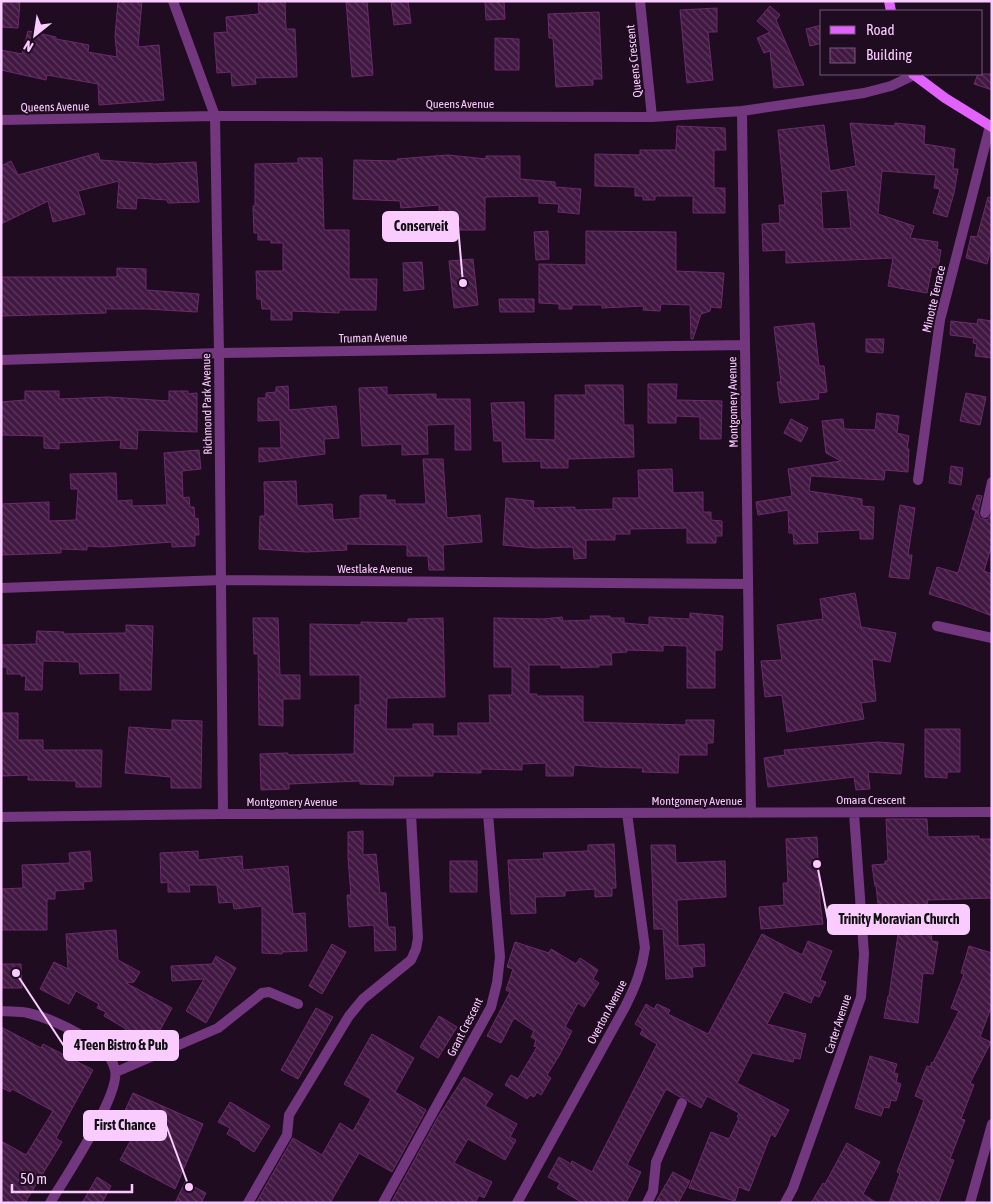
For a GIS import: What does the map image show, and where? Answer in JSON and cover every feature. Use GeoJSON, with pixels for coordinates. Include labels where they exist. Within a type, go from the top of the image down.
{"type":"FeatureCollection","features":[{"type":"Feature","properties":{"kind":"street","name":"Richmond Park Avenue"},"geometry":{"type":"LineString","coordinates":[[173,1],[215,116],[222,580],[223,814]]}},
{"type":"Feature","properties":{"kind":"street","name":"Queens Crescent"},"geometry":{"type":"LineString","coordinates":[[640,1],[652,117]]}},
{"type":"Feature","properties":{"kind":"street","name":"Queens Avenue"},"geometry":{"type":"LineString","coordinates":[[1,120],[215,116],[652,117],[742,111],[864,93],[891,86],[911,75]]}},
{"type":"Feature","properties":{"kind":"street"},"geometry":{"type":"LineString","coordinates":[[914,75],[945,98],[991,126]]}},
{"type":"Feature","properties":{"kind":"street","name":"Montgomery Avenue"},"geometry":{"type":"LineString","coordinates":[[1,817],[223,814],[751,813],[742,111]]}},
{"type":"Feature","properties":{"kind":"street","name":"Minotte Terrace"},"geometry":{"type":"LineString","coordinates":[[918,480],[940,320],[991,126]]}},
{"type":"Feature","properties":{"kind":"street","name":"Truman Avenue"},"geometry":{"type":"LineString","coordinates":[[1,360],[219,353],[745,345]]}},
{"type":"Feature","properties":{"kind":"street"},"geometry":{"type":"LineString","coordinates":[[985,514],[992,482]]}},
{"type":"Feature","properties":{"kind":"street","name":"Westlake Avenue"},"geometry":{"type":"LineString","coordinates":[[1,588],[222,580],[748,584]]}},
{"type":"Feature","properties":{"kind":"street"},"geometry":{"type":"LineString","coordinates":[[937,626],[992,638]]}},
{"type":"Feature","properties":{"kind":"street","name":"Omara Crescent"},"geometry":{"type":"LineString","coordinates":[[751,813],[992,812]]}},
{"type":"Feature","properties":{"kind":"street","name":"Overton Avenue"},"geometry":{"type":"LineString","coordinates":[[517,1203],[625,1007],[643,965],[645,948],[626,813]]}},
{"type":"Feature","properties":{"kind":"street","name":"Carter Avenue"},"geometry":{"type":"LineString","coordinates":[[785,1203],[793,1188],[861,997],[864,954],[854,813]]}},
{"type":"Feature","properties":{"kind":"street","name":"Grant Crescent"},"geometry":{"type":"LineString","coordinates":[[383,1203],[491,1007],[497,983],[500,957],[488,814]]}},
{"type":"Feature","properties":{"kind":"street"},"geometry":{"type":"LineString","coordinates":[[248,1203],[287,1134],[289,1115],[349,1016],[363,1000],[411,960],[416,949],[418,938],[411,815]]}},
{"type":"Feature","properties":{"kind":"street"},"geometry":{"type":"LineString","coordinates":[[116,1072],[218,1028],[262,993],[269,992],[298,1004]]}},
{"type":"Feature","properties":{"kind":"street"},"geometry":{"type":"LineString","coordinates":[[1,1011],[28,1013],[77,1033],[106,1052],[116,1072],[115,1084],[108,1104],[50,1203]]}},
{"type":"Feature","properties":{"kind":"street"},"geometry":{"type":"LineString","coordinates":[[647,1203],[653,1191],[656,1162],[682,1104]]}},
{"type":"Feature","properties":{"kind":"street"},"geometry":{"type":"LineString","coordinates":[[970,1203],[992,1124]]}},
{"type":"Feature","properties":{"kind":"building"},"geometry":{"type":"Polygon","coordinates":[[[1,1],[20,1],[18,28],[1,27],[1,1]]]}},
{"type":"Feature","properties":{"kind":"building"},"geometry":{"type":"Polygon","coordinates":[[[118,1],[142,1],[138,47],[159,45],[164,100],[99,105],[98,84],[47,75],[46,80],[1,70],[1,50],[22,54],[28,31],[56,37],[56,39],[89,45],[88,52],[117,57],[115,36],[118,1]]]}},
{"type":"Feature","properties":{"kind":"building"},"geometry":{"type":"Polygon","coordinates":[[[258,1],[285,1],[286,29],[295,29],[297,77],[255,78],[256,84],[232,86],[231,72],[217,73],[214,33],[227,32],[226,17],[259,14],[258,1]]]}},
{"type":"Feature","properties":{"kind":"building"},"geometry":{"type":"Polygon","coordinates":[[[346,1],[367,1],[373,75],[352,77],[346,1]]]}},
{"type":"Feature","properties":{"kind":"building"},"geometry":{"type":"Polygon","coordinates":[[[391,1],[408,1],[411,23],[394,25],[391,1]]]}},
{"type":"Feature","properties":{"kind":"building"},"geometry":{"type":"Polygon","coordinates":[[[485,1],[504,1],[505,19],[486,20],[485,1]]]}},
{"type":"Feature","properties":{"kind":"building"},"geometry":{"type":"Polygon","coordinates":[[[770,6],[780,15],[776,20],[804,85],[774,88],[770,51],[764,53],[757,38],[770,32],[757,21],[770,6]]]}},
{"type":"Feature","properties":{"kind":"building"},"geometry":{"type":"Polygon","coordinates":[[[717,8],[717,32],[708,32],[713,80],[687,83],[680,10],[717,8]]]}},
{"type":"Feature","properties":{"kind":"building"},"geometry":{"type":"Polygon","coordinates":[[[599,12],[602,79],[593,79],[593,85],[556,87],[553,38],[549,38],[548,14],[599,12]]]}},
{"type":"Feature","properties":{"kind":"building"},"geometry":{"type":"Polygon","coordinates":[[[820,26],[820,44],[810,46],[806,29],[820,26]]]}},
{"type":"Feature","properties":{"kind":"building"},"geometry":{"type":"Polygon","coordinates":[[[495,38],[519,39],[519,70],[495,70],[495,38]]]}},
{"type":"Feature","properties":{"kind":"building"},"geometry":{"type":"Polygon","coordinates":[[[992,74],[992,90],[974,84],[978,75],[992,74]]]}},
{"type":"Feature","properties":{"kind":"building"},"geometry":{"type":"Polygon","coordinates":[[[850,123],[895,126],[895,123],[925,126],[924,144],[955,149],[953,169],[958,169],[947,217],[933,213],[940,189],[934,188],[936,175],[882,171],[878,214],[914,226],[910,238],[938,242],[937,249],[941,250],[938,268],[932,267],[927,293],[888,286],[893,258],[786,263],[786,250],[763,251],[762,224],[780,223],[779,205],[785,205],[778,130],[824,125],[830,171],[856,166],[850,123]],[[847,190],[821,192],[823,229],[851,228],[847,190]]]}},
{"type":"Feature","properties":{"kind":"building"},"geometry":{"type":"Polygon","coordinates":[[[677,126],[725,128],[726,150],[714,150],[714,188],[725,188],[725,213],[693,213],[693,196],[655,196],[655,200],[643,200],[643,196],[635,196],[635,187],[595,186],[595,154],[640,155],[640,150],[676,150],[677,126]]]}},
{"type":"Feature","properties":{"kind":"building"},"geometry":{"type":"Polygon","coordinates":[[[98,153],[100,160],[155,164],[196,162],[199,202],[168,203],[167,200],[137,198],[136,209],[117,208],[119,181],[78,191],[85,214],[53,222],[48,201],[1,224],[1,166],[11,161],[18,175],[98,153]]]}},
{"type":"Feature","properties":{"kind":"building"},"geometry":{"type":"Polygon","coordinates":[[[448,155],[486,159],[486,156],[520,156],[520,179],[555,182],[555,187],[581,189],[579,214],[558,212],[559,204],[539,203],[539,196],[485,197],[485,230],[439,230],[439,205],[401,208],[400,201],[353,199],[354,160],[398,161],[397,159],[448,155]]]}},
{"type":"Feature","properties":{"kind":"building"},"geometry":{"type":"Polygon","coordinates":[[[298,158],[322,158],[324,230],[349,230],[349,279],[377,279],[376,310],[339,310],[339,313],[292,311],[292,320],[271,320],[271,309],[262,309],[261,299],[257,299],[256,271],[283,271],[283,243],[271,243],[271,240],[258,240],[258,233],[254,233],[255,164],[298,163],[298,158]]]}},
{"type":"Feature","properties":{"kind":"building"},"geometry":{"type":"Polygon","coordinates":[[[988,197],[992,198],[992,245],[987,264],[966,258],[971,236],[977,237],[988,197]]]}},
{"type":"Feature","properties":{"kind":"building"},"geometry":{"type":"Polygon","coordinates":[[[548,231],[549,259],[536,260],[534,232],[548,231]]]}},
{"type":"Feature","properties":{"kind":"building"},"geometry":{"type":"Polygon","coordinates":[[[586,231],[676,232],[676,271],[724,273],[721,308],[711,307],[710,311],[701,314],[693,339],[691,339],[690,305],[661,304],[660,311],[643,310],[644,306],[602,308],[602,305],[572,305],[572,309],[559,309],[559,304],[539,303],[539,264],[586,265],[586,231]]]}},
{"type":"Feature","properties":{"kind":"building"},"geometry":{"type":"Polygon","coordinates":[[[473,259],[478,305],[454,308],[449,261],[473,259]]]}},
{"type":"Feature","properties":{"kind":"building"},"geometry":{"type":"Polygon","coordinates":[[[422,262],[424,289],[404,291],[403,263],[422,262]]]}},
{"type":"Feature","properties":{"kind":"building"},"geometry":{"type":"Polygon","coordinates":[[[117,268],[146,269],[146,290],[199,294],[197,312],[106,309],[106,313],[1,316],[1,277],[117,277],[117,268]]]}},
{"type":"Feature","properties":{"kind":"building"},"geometry":{"type":"Polygon","coordinates":[[[499,299],[534,299],[534,312],[500,312],[499,299]]]}},
{"type":"Feature","properties":{"kind":"building"},"geometry":{"type":"Polygon","coordinates":[[[978,319],[992,321],[992,358],[975,356],[977,344],[973,343],[974,338],[950,335],[951,321],[977,324],[978,319]]]}},
{"type":"Feature","properties":{"kind":"building"},"geometry":{"type":"Polygon","coordinates":[[[814,323],[819,366],[824,366],[827,392],[818,393],[819,399],[780,403],[777,382],[781,382],[774,327],[814,323]]]}},
{"type":"Feature","properties":{"kind":"building"},"geometry":{"type":"Polygon","coordinates":[[[866,339],[884,339],[883,353],[866,352],[866,339]]]}},
{"type":"Feature","properties":{"kind":"building"},"geometry":{"type":"Polygon","coordinates":[[[648,384],[677,384],[676,400],[722,401],[721,439],[700,439],[700,417],[676,416],[676,423],[648,423],[648,384]]]}},
{"type":"Feature","properties":{"kind":"building"},"geometry":{"type":"Polygon","coordinates":[[[585,385],[623,385],[624,425],[633,425],[634,457],[568,459],[568,468],[541,468],[541,461],[503,462],[502,441],[494,441],[491,403],[524,402],[525,439],[555,440],[555,395],[586,395],[585,385]]]}},
{"type":"Feature","properties":{"kind":"building"},"geometry":{"type":"Polygon","coordinates":[[[288,386],[289,410],[336,406],[339,438],[324,439],[325,454],[259,462],[259,448],[281,448],[280,420],[258,421],[258,398],[266,398],[266,393],[276,392],[276,387],[288,386]]]}},
{"type":"Feature","properties":{"kind":"building"},"geometry":{"type":"Polygon","coordinates":[[[387,387],[387,395],[436,394],[436,399],[470,399],[471,450],[455,450],[455,424],[427,425],[428,454],[402,455],[402,444],[362,446],[359,388],[387,387]]]}},
{"type":"Feature","properties":{"kind":"building"},"geometry":{"type":"Polygon","coordinates":[[[25,391],[59,391],[59,399],[108,397],[169,401],[169,391],[188,391],[188,394],[197,393],[197,432],[138,430],[137,449],[120,448],[121,440],[59,443],[59,449],[44,448],[44,436],[1,435],[1,402],[25,400],[25,391]]]}},
{"type":"Feature","properties":{"kind":"building"},"geometry":{"type":"Polygon","coordinates":[[[966,393],[986,397],[980,425],[960,421],[966,393]]]}},
{"type":"Feature","properties":{"kind":"building"},"geometry":{"type":"Polygon","coordinates":[[[877,413],[899,416],[897,433],[909,436],[907,449],[909,449],[908,472],[885,470],[884,480],[811,476],[809,491],[862,499],[862,506],[874,507],[873,539],[860,539],[860,530],[817,532],[818,543],[794,544],[793,533],[789,533],[788,510],[758,515],[756,502],[792,496],[788,469],[841,461],[826,453],[822,421],[843,419],[844,429],[875,430],[877,413]]]}},
{"type":"Feature","properties":{"kind":"building"},"geometry":{"type":"Polygon","coordinates":[[[791,419],[808,428],[801,442],[784,433],[791,419]]]}},
{"type":"Feature","properties":{"kind":"building"},"geometry":{"type":"Polygon","coordinates":[[[199,450],[201,469],[182,471],[183,498],[189,497],[190,507],[194,507],[195,519],[198,518],[199,535],[195,535],[195,546],[172,547],[172,542],[103,547],[87,546],[87,550],[61,549],[61,553],[1,555],[1,504],[49,502],[49,521],[76,520],[78,489],[71,489],[70,474],[116,473],[117,501],[132,500],[132,506],[167,505],[164,453],[199,450]]]}},
{"type":"Feature","properties":{"kind":"building"},"geometry":{"type":"Polygon","coordinates":[[[423,459],[443,459],[447,518],[480,515],[482,542],[443,545],[444,570],[429,570],[428,556],[407,556],[407,545],[346,544],[347,550],[307,552],[259,549],[260,516],[265,516],[264,482],[296,481],[297,506],[332,504],[333,520],[360,518],[360,496],[363,495],[386,495],[386,500],[395,500],[395,504],[426,504],[423,459]]]}},
{"type":"Feature","properties":{"kind":"building"},"geometry":{"type":"Polygon","coordinates":[[[951,466],[963,468],[961,485],[949,483],[951,466]]]}},
{"type":"Feature","properties":{"kind":"building"},"geometry":{"type":"Polygon","coordinates":[[[672,469],[673,493],[703,492],[703,512],[711,512],[711,520],[722,521],[722,536],[716,536],[716,543],[687,543],[687,528],[630,529],[630,534],[615,534],[615,540],[586,540],[586,558],[574,559],[573,547],[534,548],[503,545],[506,498],[534,501],[533,508],[575,507],[575,510],[613,509],[613,498],[639,498],[638,470],[672,469]]]}},
{"type":"Feature","properties":{"kind":"building"},"geometry":{"type":"Polygon","coordinates":[[[977,495],[982,496],[978,512],[980,518],[987,520],[992,514],[992,544],[984,571],[992,574],[992,616],[929,594],[937,567],[958,573],[976,511],[972,509],[977,495]]]}},
{"type":"Feature","properties":{"kind":"building"},"geometry":{"type":"Polygon","coordinates":[[[900,505],[915,508],[908,555],[912,555],[909,579],[889,577],[900,505]]]}},
{"type":"Feature","properties":{"kind":"building"},"geometry":{"type":"Polygon","coordinates":[[[855,593],[861,627],[896,633],[890,662],[872,659],[876,701],[861,703],[864,719],[787,732],[782,695],[765,697],[761,661],[782,660],[777,625],[823,619],[820,599],[855,593]]]}},
{"type":"Feature","properties":{"kind":"building"},"geometry":{"type":"Polygon","coordinates":[[[690,613],[723,616],[722,650],[715,650],[715,688],[687,688],[687,646],[663,645],[663,651],[626,650],[627,652],[611,653],[612,665],[599,665],[599,667],[561,668],[561,665],[529,665],[529,694],[537,694],[537,696],[583,696],[583,722],[686,725],[686,720],[714,720],[713,743],[707,743],[707,755],[679,755],[678,773],[642,772],[643,768],[574,765],[573,776],[546,776],[546,763],[522,764],[522,770],[481,769],[481,773],[433,772],[433,776],[394,776],[393,785],[360,784],[360,781],[289,784],[289,789],[261,790],[260,754],[354,754],[355,705],[360,705],[360,675],[310,675],[310,624],[361,625],[361,622],[408,623],[408,619],[443,618],[445,697],[387,698],[386,729],[413,729],[413,724],[433,724],[433,736],[458,736],[458,723],[490,723],[489,695],[512,695],[512,667],[494,667],[494,618],[544,619],[562,617],[563,621],[591,620],[590,616],[610,616],[610,618],[624,618],[624,623],[649,625],[649,617],[690,619],[690,613]]]}},
{"type":"Feature","properties":{"kind":"building"},"geometry":{"type":"Polygon","coordinates":[[[253,618],[278,618],[280,675],[300,675],[300,699],[283,699],[283,726],[259,725],[258,654],[254,654],[253,618]]]}},
{"type":"Feature","properties":{"kind":"building"},"geometry":{"type":"Polygon","coordinates":[[[126,625],[153,626],[151,690],[120,690],[120,673],[80,674],[79,662],[43,661],[42,690],[25,690],[26,676],[7,674],[7,667],[1,667],[1,645],[36,644],[37,631],[64,632],[63,634],[126,633],[126,625]]]}},
{"type":"Feature","properties":{"kind":"building"},"geometry":{"type":"Polygon","coordinates":[[[1,713],[18,713],[18,740],[43,740],[43,750],[102,750],[101,787],[76,787],[76,781],[28,780],[28,775],[1,776],[1,713]]]}},
{"type":"Feature","properties":{"kind":"building"},"geometry":{"type":"Polygon","coordinates":[[[172,720],[202,721],[201,788],[171,788],[171,777],[125,773],[129,727],[172,730],[172,720]]]}},
{"type":"Feature","properties":{"kind":"building"},"geometry":{"type":"Polygon","coordinates":[[[925,729],[960,729],[960,772],[947,772],[947,778],[925,777],[925,729]]]}},
{"type":"Feature","properties":{"kind":"building"},"geometry":{"type":"Polygon","coordinates":[[[878,742],[904,744],[901,774],[868,772],[870,789],[856,790],[854,777],[768,787],[764,758],[785,755],[784,750],[878,742]]]}},
{"type":"Feature","properties":{"kind":"building"},"geometry":{"type":"Polygon","coordinates":[[[886,819],[927,819],[928,837],[979,836],[979,839],[992,839],[992,898],[927,900],[932,941],[938,942],[933,974],[923,973],[918,1023],[884,1018],[899,928],[881,930],[872,865],[885,864],[885,861],[888,861],[886,819]]]}},
{"type":"Feature","properties":{"kind":"building"},"geometry":{"type":"Polygon","coordinates":[[[363,831],[363,855],[376,854],[380,893],[386,893],[388,927],[395,927],[396,950],[375,951],[374,925],[349,927],[347,895],[351,895],[348,832],[363,831]]]}},
{"type":"Feature","properties":{"kind":"building"},"geometry":{"type":"Polygon","coordinates":[[[817,837],[823,924],[761,929],[759,907],[784,905],[783,883],[788,883],[786,839],[817,837]]]}},
{"type":"Feature","properties":{"kind":"building"},"geometry":{"type":"Polygon","coordinates":[[[614,844],[616,888],[612,888],[612,896],[595,897],[595,889],[565,891],[565,896],[535,897],[536,913],[511,914],[508,860],[544,859],[543,853],[588,851],[588,845],[614,844]]]}},
{"type":"Feature","properties":{"kind":"building"},"geometry":{"type":"Polygon","coordinates":[[[651,845],[675,845],[676,863],[725,861],[726,897],[677,900],[678,946],[704,944],[705,966],[692,967],[693,977],[666,979],[663,929],[654,929],[651,845]]]}},
{"type":"Feature","properties":{"kind":"building"},"geometry":{"type":"Polygon","coordinates":[[[90,851],[92,881],[83,882],[84,889],[55,891],[55,899],[47,899],[47,930],[1,930],[1,889],[23,888],[22,865],[70,863],[69,853],[90,851]]]}},
{"type":"Feature","properties":{"kind":"building"},"geometry":{"type":"Polygon","coordinates":[[[198,851],[198,860],[242,856],[243,870],[288,866],[293,914],[305,913],[307,951],[282,952],[282,954],[262,953],[262,906],[234,909],[233,902],[219,903],[217,885],[189,885],[190,892],[168,892],[168,882],[161,883],[160,853],[198,851]]]}},
{"type":"Feature","properties":{"kind":"building"},"geometry":{"type":"Polygon","coordinates":[[[450,861],[477,861],[477,892],[450,892],[450,861]]]}},
{"type":"Feature","properties":{"kind":"building"},"geometry":{"type":"Polygon","coordinates":[[[116,930],[118,960],[140,972],[134,982],[126,983],[172,1008],[152,1045],[104,1016],[106,1012],[97,1008],[99,1004],[76,991],[69,1004],[40,989],[54,962],[68,969],[66,934],[116,930]]]}},
{"type":"Feature","properties":{"kind":"building"},"geometry":{"type":"Polygon","coordinates":[[[762,934],[802,955],[808,941],[832,951],[820,980],[826,982],[819,997],[814,995],[811,1003],[784,992],[767,1024],[806,1034],[800,1059],[794,1058],[793,1062],[752,1053],[737,1083],[789,1110],[775,1137],[771,1134],[749,1191],[739,1187],[735,1201],[689,1188],[711,1132],[729,1139],[739,1118],[737,1117],[739,1113],[707,1096],[701,1108],[688,1101],[685,1097],[680,1097],[666,1089],[627,1165],[641,1172],[626,1203],[583,1203],[557,1188],[560,1183],[548,1177],[559,1157],[571,1164],[572,1161],[592,1172],[657,1044],[640,1034],[643,1029],[635,1024],[646,1004],[654,1009],[657,1004],[670,1010],[668,1014],[708,1034],[762,934]]]}},
{"type":"Feature","properties":{"kind":"building"},"geometry":{"type":"Polygon","coordinates":[[[515,942],[549,953],[551,949],[576,964],[580,958],[598,970],[593,979],[599,983],[584,1007],[578,1003],[565,1027],[572,1031],[547,1075],[551,1078],[541,1095],[537,1092],[534,1097],[530,1095],[527,1099],[505,1085],[511,1075],[518,1079],[537,1047],[534,1046],[536,1040],[531,1037],[534,1031],[514,1018],[501,1043],[487,1036],[510,992],[506,990],[513,969],[507,967],[515,942]]]}},
{"type":"Feature","properties":{"kind":"building"},"geometry":{"type":"Polygon","coordinates":[[[332,944],[346,952],[322,994],[309,986],[332,944]]]}},
{"type":"Feature","properties":{"kind":"building"},"geometry":{"type":"Polygon","coordinates":[[[969,946],[992,953],[992,1005],[980,1037],[991,1042],[970,1083],[974,1085],[961,1119],[965,1120],[950,1159],[954,1160],[938,1203],[889,1203],[900,1173],[897,1172],[924,1100],[915,1096],[927,1066],[930,1067],[933,1063],[959,1011],[951,1008],[964,974],[961,973],[969,946]]]}},
{"type":"Feature","properties":{"kind":"building"},"geometry":{"type":"Polygon","coordinates":[[[216,956],[236,968],[206,1023],[186,1011],[204,979],[172,981],[171,966],[212,964],[216,956]]]}},
{"type":"Feature","properties":{"kind":"building"},"geometry":{"type":"Polygon","coordinates":[[[1,964],[21,964],[22,988],[1,988],[1,964]]]}},
{"type":"Feature","properties":{"kind":"building"},"geometry":{"type":"Polygon","coordinates":[[[316,1008],[333,1017],[298,1079],[281,1070],[316,1008]]]}},
{"type":"Feature","properties":{"kind":"building"},"geometry":{"type":"Polygon","coordinates":[[[439,1016],[457,1027],[438,1058],[420,1047],[439,1016]]]}},
{"type":"Feature","properties":{"kind":"building"},"geometry":{"type":"Polygon","coordinates":[[[1,1027],[41,1048],[43,1044],[93,1070],[56,1138],[62,1142],[25,1203],[1,1203],[1,1141],[26,1155],[53,1111],[12,1089],[10,1092],[1,1087],[1,1027]]]}},
{"type":"Feature","properties":{"kind":"building"},"geometry":{"type":"Polygon","coordinates":[[[372,1034],[414,1058],[395,1092],[426,1110],[392,1172],[359,1153],[330,1203],[256,1203],[293,1138],[322,1155],[340,1123],[353,1131],[371,1099],[344,1084],[372,1034]]]}},
{"type":"Feature","properties":{"kind":"building"},"geometry":{"type":"Polygon","coordinates":[[[870,1056],[897,1064],[894,1073],[898,1074],[896,1082],[901,1084],[896,1101],[891,1100],[889,1108],[884,1107],[881,1116],[855,1108],[870,1056]]]}},
{"type":"Feature","properties":{"kind":"building"},"geometry":{"type":"Polygon","coordinates":[[[464,1077],[493,1094],[485,1106],[517,1124],[510,1137],[516,1140],[505,1160],[468,1139],[454,1163],[492,1182],[484,1198],[479,1195],[475,1203],[391,1203],[438,1117],[464,1077]]]}},
{"type":"Feature","properties":{"kind":"building"},"geometry":{"type":"Polygon","coordinates":[[[133,1093],[203,1124],[175,1189],[120,1160],[134,1134],[118,1126],[133,1093]]]}},
{"type":"Feature","properties":{"kind":"building"},"geometry":{"type":"Polygon","coordinates":[[[230,1102],[270,1126],[254,1152],[227,1134],[230,1128],[218,1122],[230,1102]]]}},
{"type":"Feature","properties":{"kind":"building"},"geometry":{"type":"Polygon","coordinates":[[[847,1143],[880,1162],[863,1194],[877,1203],[811,1203],[823,1183],[825,1184],[847,1143]]]}},
{"type":"Feature","properties":{"kind":"building"},"geometry":{"type":"Polygon","coordinates":[[[673,1172],[690,1181],[678,1203],[655,1203],[673,1172]]]}},
{"type":"Feature","properties":{"kind":"building"},"geometry":{"type":"Polygon","coordinates":[[[97,1177],[111,1186],[102,1203],[82,1203],[97,1177]]]}},
{"type":"Feature","properties":{"kind":"building"},"geometry":{"type":"Polygon","coordinates":[[[185,1182],[206,1193],[201,1203],[175,1203],[185,1182]]]}},
{"type":"Feature","properties":{"kind":"place","name":"Conserveit"},"geometry":{"type":"Point","coordinates":[463,283]}},
{"type":"Feature","properties":{"kind":"place","name":"Trinity Moravian Church"},"geometry":{"type":"Point","coordinates":[817,864]}},
{"type":"Feature","properties":{"kind":"place","name":"4Teen Bistro & Pub"},"geometry":{"type":"Point","coordinates":[16,973]}},
{"type":"Feature","properties":{"kind":"place","name":"First Chance"},"geometry":{"type":"Point","coordinates":[189,1187]}}]}
